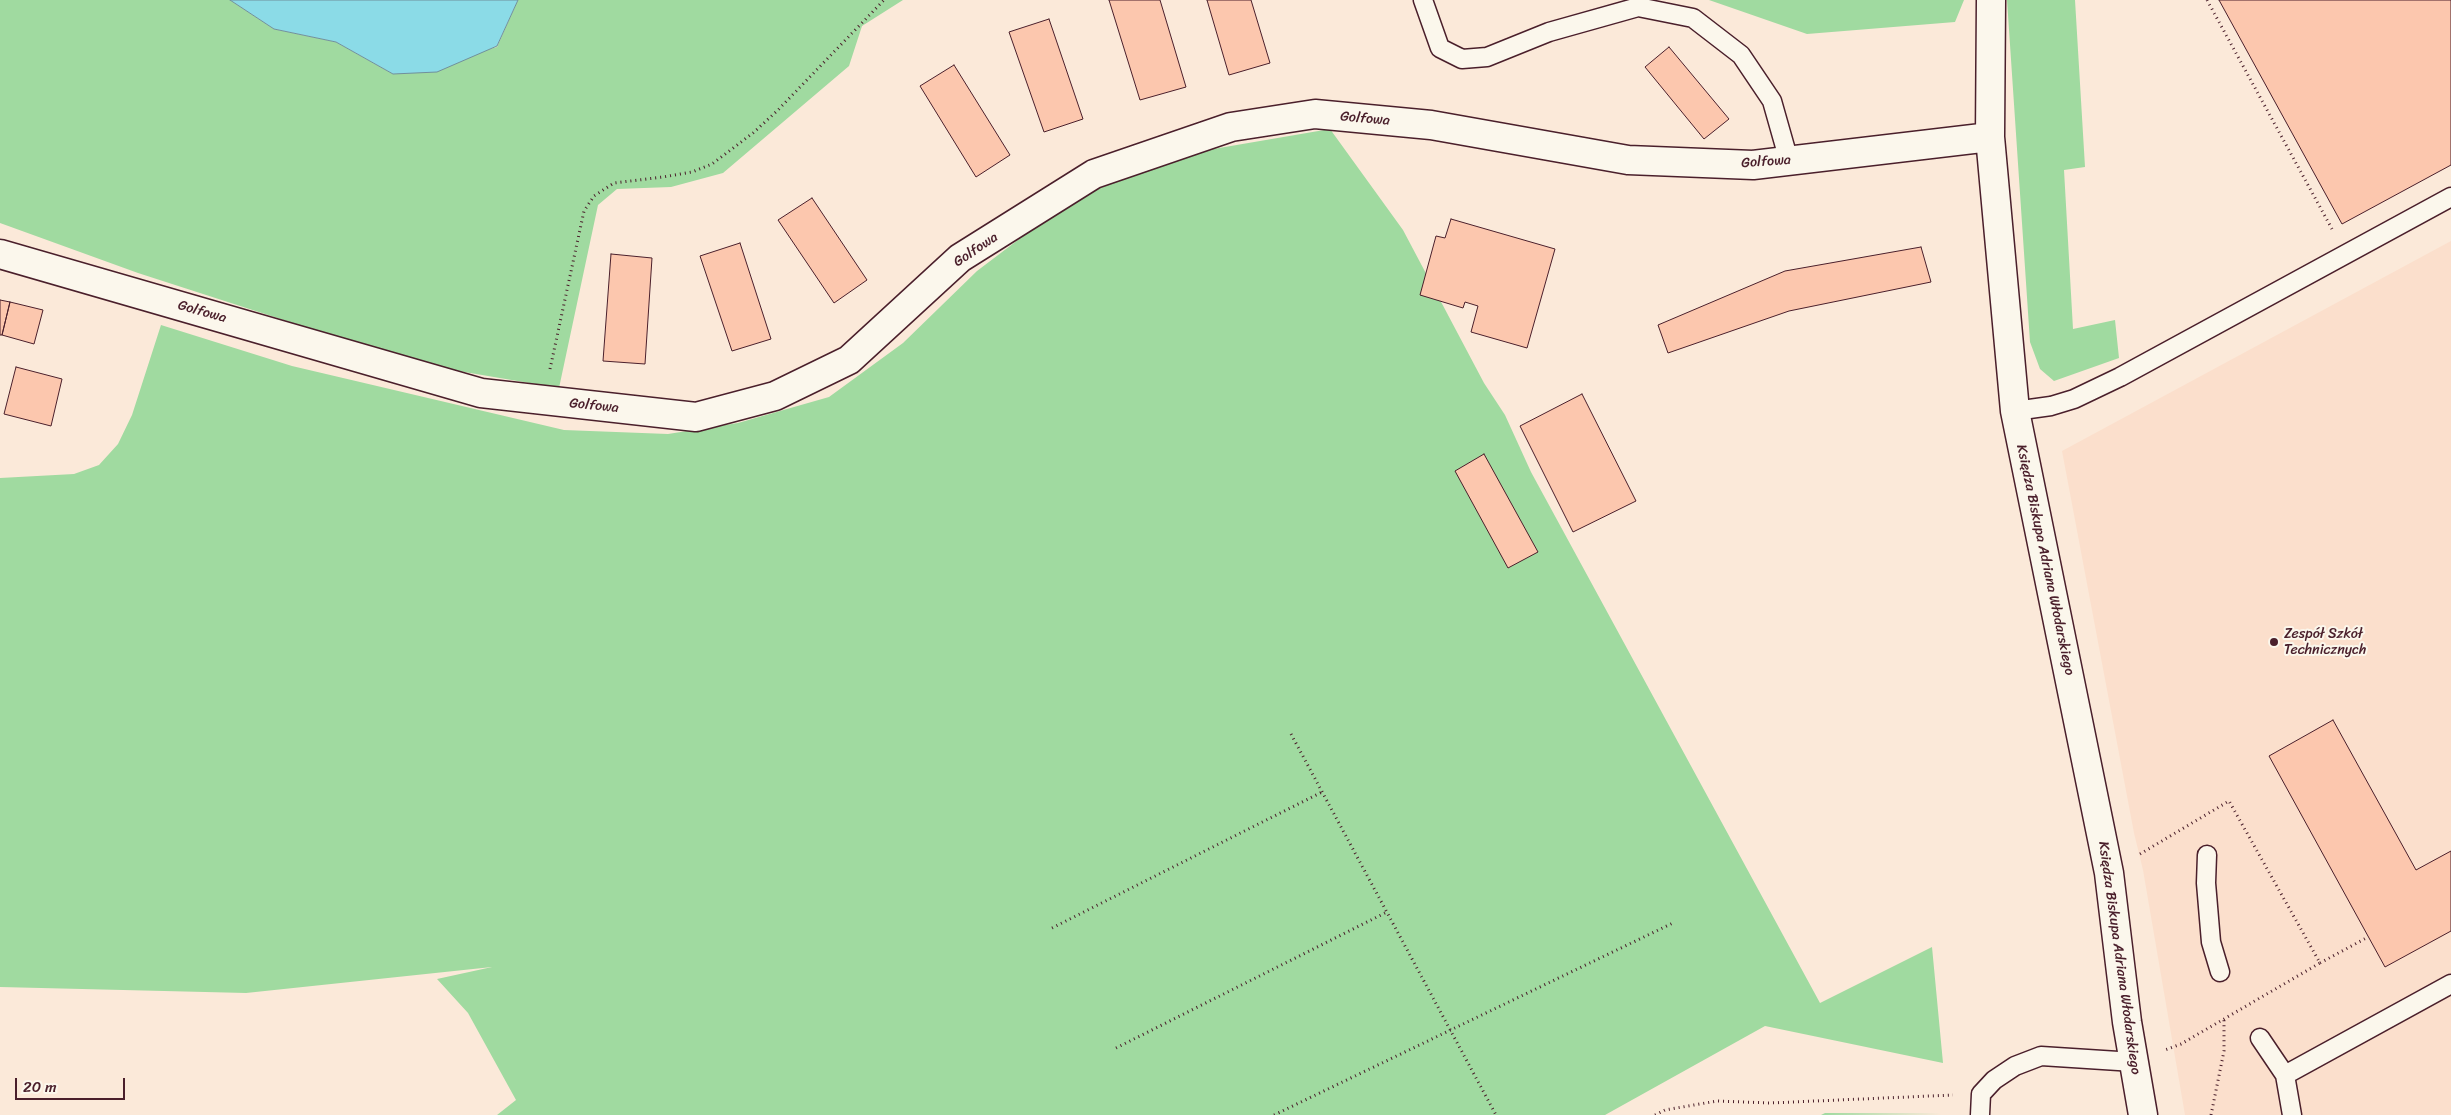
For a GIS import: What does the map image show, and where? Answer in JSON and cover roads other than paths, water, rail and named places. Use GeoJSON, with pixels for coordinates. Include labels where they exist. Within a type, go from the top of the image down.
{"type":"FeatureCollection","features":[{"type":"Feature","properties":{"kind":"street","name":"Księdza Biskupa Adriana Włodarskiego"},"geometry":{"type":"LineString","coordinates":[[1991,0],[1990,137],[2015,411],[2109,873],[2134,1062],[2143,1115]]}},
{"type":"Feature","properties":{"kind":"street","name":"Golfowa"},"geometry":{"type":"LineString","coordinates":[[0,254],[481,393],[696,417],[775,396],[848,360],[960,258],[1094,174],[1231,128],[1315,114],[1431,124],[1628,160],[1753,165],[1990,137]]}},
{"type":"Feature","properties":{"kind":"lane"},"geometry":{"type":"LineString","coordinates":[[1423,0],[1440,48],[1462,59],[1487,57],[1548,32],[1638,7],[1649,7],[1693,18],[1741,55],[1772,101],[1789,161]]}},
{"type":"Feature","properties":{"kind":"lane"},"geometry":{"type":"LineString","coordinates":[[2015,411],[2051,406],[2074,399],[2120,377],[2451,197]]}},
{"type":"Feature","properties":{"kind":"lane"},"geometry":{"type":"LineString","coordinates":[[2207,855],[2206,883],[2211,942],[2220,972]]}},
{"type":"Feature","properties":{"kind":"lane"},"geometry":{"type":"LineString","coordinates":[[2285,1075],[2451,984]]}},
{"type":"Feature","properties":{"kind":"lane"},"geometry":{"type":"LineString","coordinates":[[2260,1038],[2285,1075],[2292,1115]]}},
{"type":"Feature","properties":{"kind":"lane"},"geometry":{"type":"LineString","coordinates":[[1980,1115],[1981,1094],[1994,1080],[2015,1066],[2041,1056],[2134,1062]]}},
{"type":"Feature","properties":{"kind":"water"},"geometry":{"type":"Polygon","coordinates":[[[230,0],[518,0],[497,46],[437,72],[393,74],[336,42],[274,29],[230,0]]]}},
{"type":"Feature","properties":{"kind":"place","name":"Zespół Szkół Technicznych"},"geometry":{"type":"Point","coordinates":[2274,642]}}]}
